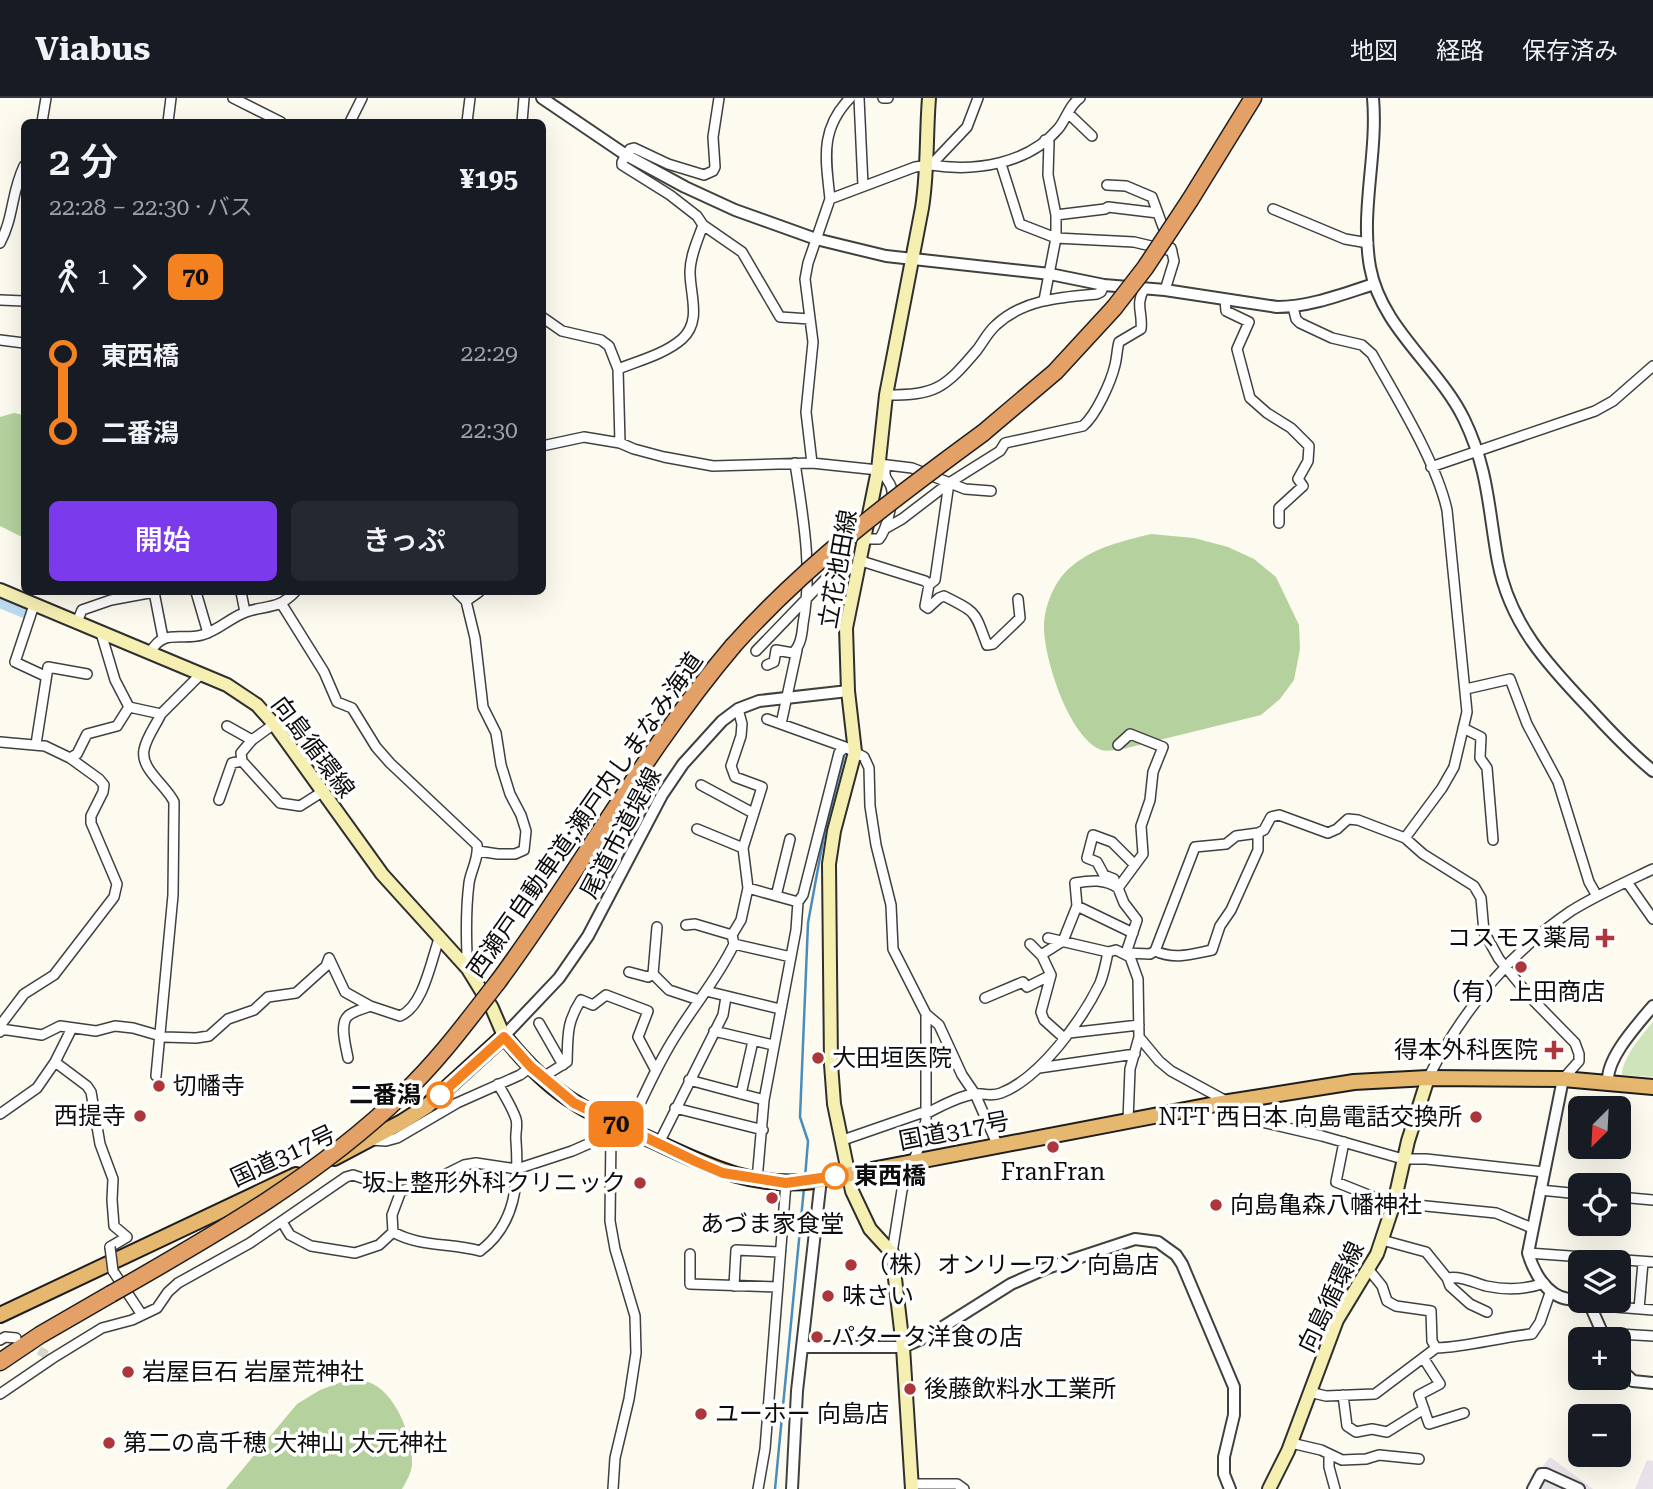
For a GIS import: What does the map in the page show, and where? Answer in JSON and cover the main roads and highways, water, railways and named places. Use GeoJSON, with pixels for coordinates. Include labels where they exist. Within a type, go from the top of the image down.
{"type":"FeatureCollection","features":[{"type":"Feature","properties":{"kind":"highway","name":"西瀬戸自動車道;瀬戸内しまなみ海道"},"geometry":{"type":"LineString","coordinates":[[0,1362],[40,1335],[272,1199],[361,1132],[407,1091],[497,983],[543,920],[666,732],[733,646],[774,601],[840,542],[883,506],[983,433],[1055,372],[1114,308],[1145,268],[1254,98]]}},
{"type":"Feature","properties":{"kind":"highway","name":"国道317号"},"geometry":{"type":"LineString","coordinates":[[0,1315],[370,1140],[427,1106],[504,1037],[531,1067],[574,1103],[618,1129],[659,1143],[723,1173],[791,1183],[1228,1102],[1354,1082],[1428,1078],[1563,1079],[1653,1087]]}},
{"type":"Feature","properties":{"kind":"main road","name":"立花池田線"},"geometry":{"type":"LineString","coordinates":[[849,1174],[834,1104],[831,1064],[829,863],[850,749],[846,628],[857,565],[881,466],[886,395],[929,165],[926,135],[929,98]]}},
{"type":"Feature","properties":{"kind":"main road","name":"向島循環線"},"geometry":{"type":"LineString","coordinates":[[0,590],[228,685],[257,705],[274,724],[382,874],[461,961],[492,1008],[504,1037]]}},
{"type":"Feature","properties":{"kind":"main road","name":"向島循環線"},"geometry":{"type":"LineString","coordinates":[[1269,1489],[1285,1461],[1337,1320],[1369,1270],[1382,1240],[1428,1078]]}},
{"type":"Feature","properties":{"kind":"main road"},"geometry":{"type":"LineString","coordinates":[[849,1174],[852,1191],[862,1215],[870,1229],[892,1253],[903,1347],[912,1487]]}},
{"type":"Feature","properties":{"kind":"waterway"},"geometry":{"type":"LineString","coordinates":[[0,600],[25,610]]}},
{"type":"Feature","properties":{"kind":"waterway"},"geometry":{"type":"LineString","coordinates":[[805,1178],[808,1141],[800,1117],[808,923],[825,830],[844,756]]}},
{"type":"Feature","properties":{"kind":"waterway"},"geometry":{"type":"LineString","coordinates":[[775,1489],[804,1188]]}},
{"type":"Feature","properties":{"kind":"tunnel"},"geometry":{"type":"LineString","coordinates":[[27,1344],[53,1358]]}},
{"type":"Feature","properties":{"kind":"place","name":"コスモス薬局"},"geometry":{"type":"Point","coordinates":[1605,938]}},
{"type":"Feature","properties":{"kind":"place","name":"（有）上田商店"},"geometry":{"type":"Point","coordinates":[1521,967]}},
{"type":"Feature","properties":{"kind":"place","name":"得本外科医院"},"geometry":{"type":"Point","coordinates":[1554,1050]}},
{"type":"Feature","properties":{"kind":"place","name":"大田垣医院"},"geometry":{"type":"Point","coordinates":[818,1058]}},
{"type":"Feature","properties":{"kind":"place","name":"切幡寺"},"geometry":{"type":"Point","coordinates":[159,1086]}},
{"type":"Feature","properties":{"kind":"place","name":"二番潟"},"geometry":{"type":"Point","coordinates":[440,1095]}},
{"type":"Feature","properties":{"kind":"place","name":"西提寺"},"geometry":{"type":"Point","coordinates":[140,1116]}},
{"type":"Feature","properties":{"kind":"place","name":"NTT 西日本 向島電話交換所"},"geometry":{"type":"Point","coordinates":[1476,1117]}},
{"type":"Feature","properties":{"kind":"place","name":"FranFran"},"geometry":{"type":"Point","coordinates":[1053,1147]}},
{"type":"Feature","properties":{"kind":"place","name":"東西橋"},"geometry":{"type":"Point","coordinates":[835,1176]}},
{"type":"Feature","properties":{"kind":"place","name":"坂上整形外科クリニック"},"geometry":{"type":"Point","coordinates":[640,1183]}},
{"type":"Feature","properties":{"kind":"place","name":"あづま家食堂"},"geometry":{"type":"Point","coordinates":[772,1198]}},
{"type":"Feature","properties":{"kind":"place","name":"向島亀森八幡神社"},"geometry":{"type":"Point","coordinates":[1216,1205]}},
{"type":"Feature","properties":{"kind":"place","name":"（株）オンリーワン 向島店"},"geometry":{"type":"Point","coordinates":[851,1265]}},
{"type":"Feature","properties":{"kind":"place","name":"味さい"},"geometry":{"type":"Point","coordinates":[828,1296]}},
{"type":"Feature","properties":{"kind":"place","name":"パタータ洋食の店"},"geometry":{"type":"Point","coordinates":[817,1337]}},
{"type":"Feature","properties":{"kind":"place","name":"岩屋巨石 岩屋荒神社"},"geometry":{"type":"Point","coordinates":[128,1372]}},
{"type":"Feature","properties":{"kind":"place","name":"後藤飲料水工業所"},"geometry":{"type":"Point","coordinates":[910,1389]}},
{"type":"Feature","properties":{"kind":"place","name":"ユーホー 向島店"},"geometry":{"type":"Point","coordinates":[701,1414]}},
{"type":"Feature","properties":{"kind":"place","name":"第二の高千穂 大神山 大元神社"},"geometry":{"type":"Point","coordinates":[109,1443]}}]}
